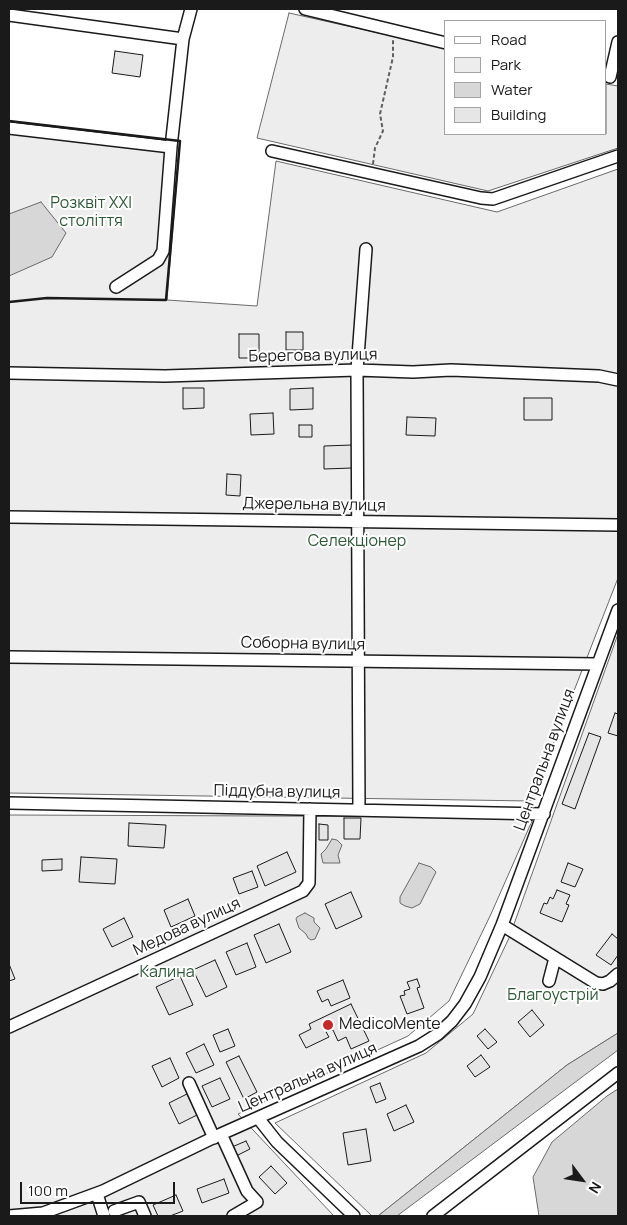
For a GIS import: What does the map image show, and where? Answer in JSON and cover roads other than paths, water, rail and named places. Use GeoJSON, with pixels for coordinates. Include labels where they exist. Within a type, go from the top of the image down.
{"type":"FeatureCollection","features":[{"type":"Feature","properties":{"kind":"street"},"geometry":{"type":"LineString","coordinates":[[116,287],[158,260],[163,251],[171,147],[183,39],[191,9]]}},
{"type":"Feature","properties":{"kind":"street"},"geometry":{"type":"LineString","coordinates":[[305,9],[444,43]]}},
{"type":"Feature","properties":{"kind":"street"},"geometry":{"type":"LineString","coordinates":[[9,15],[183,39]]}},
{"type":"Feature","properties":{"kind":"street"},"geometry":{"type":"LineString","coordinates":[[611,77],[618,42]]}},
{"type":"Feature","properties":{"kind":"street"},"geometry":{"type":"LineString","coordinates":[[9,128],[171,147]]}},
{"type":"Feature","properties":{"kind":"street"},"geometry":{"type":"LineString","coordinates":[[272,151],[493,199],[618,156]]}},
{"type":"Feature","properties":{"kind":"street"},"geometry":{"type":"LineString","coordinates":[[359,810],[357,370],[366,249]]}},
{"type":"Feature","properties":{"kind":"street","name":"Берегова вулиця"},"geometry":{"type":"LineString","coordinates":[[9,373],[165,376],[357,370],[413,372],[451,370],[599,376],[618,380]]}},
{"type":"Feature","properties":{"kind":"street","name":"Джерельна вулиця"},"geometry":{"type":"LineString","coordinates":[[9,517],[618,525]]}},
{"type":"Feature","properties":{"kind":"street","name":"Центральна вулиця"},"geometry":{"type":"LineString","coordinates":[[9,1216],[43,1213],[97,1194],[218,1136],[418,1046],[438,1034],[452,1021],[465,1004],[480,977],[502,925],[618,610]]}},
{"type":"Feature","properties":{"kind":"street","name":"Соборна вулиця"},"geometry":{"type":"LineString","coordinates":[[9,657],[597,664]]}},
{"type":"Feature","properties":{"kind":"street","name":"Піддубна вулиця"},"geometry":{"type":"LineString","coordinates":[[9,803],[544,814]]}},
{"type":"Feature","properties":{"kind":"street","name":"Медова вулиця"},"geometry":{"type":"LineString","coordinates":[[9,1027],[303,891],[309,883],[310,809]]}},
{"type":"Feature","properties":{"kind":"street"},"geometry":{"type":"LineString","coordinates":[[502,925],[596,983],[602,984],[610,981],[618,974]]}},
{"type":"Feature","properties":{"kind":"street"},"geometry":{"type":"LineString","coordinates":[[549,981],[555,958]]}},
{"type":"Feature","properties":{"kind":"street"},"geometry":{"type":"LineString","coordinates":[[433,1216],[618,1073]]}},
{"type":"Feature","properties":{"kind":"street"},"geometry":{"type":"LineString","coordinates":[[189,1083],[247,1191],[257,1202],[233,1216]]}},
{"type":"Feature","properties":{"kind":"street"},"geometry":{"type":"LineString","coordinates":[[258,1118],[277,1142],[352,1215]]}},
{"type":"Feature","properties":{"kind":"street"},"geometry":{"type":"LineString","coordinates":[[97,1194],[109,1214],[139,1202],[145,1216]]}},
{"type":"Feature","properties":{"kind":"water"},"geometry":{"type":"Polygon","coordinates":[[[41,202],[66,233],[52,257],[9,276],[9,214],[41,202]]]}},
{"type":"Feature","properties":{"kind":"water"},"geometry":{"type":"Polygon","coordinates":[[[332,839],[337,840],[342,845],[338,855],[340,863],[323,863],[321,854],[332,839]]]}},
{"type":"Feature","properties":{"kind":"water"},"geometry":{"type":"Polygon","coordinates":[[[419,863],[431,867],[436,872],[420,904],[412,908],[400,903],[400,897],[419,863]]]}},
{"type":"Feature","properties":{"kind":"water"},"geometry":{"type":"Polygon","coordinates":[[[305,913],[314,918],[314,922],[320,928],[315,939],[311,940],[308,938],[299,928],[296,919],[305,913]]]}},
{"type":"Feature","properties":{"kind":"water"},"geometry":{"type":"Polygon","coordinates":[[[618,1033],[618,1050],[397,1216],[378,1216],[567,1065],[618,1033]]]}},
{"type":"Feature","properties":{"kind":"water"},"geometry":{"type":"Polygon","coordinates":[[[618,1089],[618,1216],[539,1216],[533,1177],[552,1142],[618,1089]]]}},
{"type":"Feature","properties":{"kind":"place","name":"MedicoMente"},"geometry":{"type":"Point","coordinates":[328,1025]}},
{"type":"Feature","properties":{"kind":"park label","name":"Розквіт XXI століття"},"geometry":{"type":"Point","coordinates":[91,213]}},
{"type":"Feature","properties":{"kind":"park label","name":"Селекціонер"},"geometry":{"type":"Point","coordinates":[357,542]}},
{"type":"Feature","properties":{"kind":"park label","name":"Калина"},"geometry":{"type":"Point","coordinates":[167,973]}},
{"type":"Feature","properties":{"kind":"park label","name":"Благоустрій"},"geometry":{"type":"Point","coordinates":[553,996]}}]}
